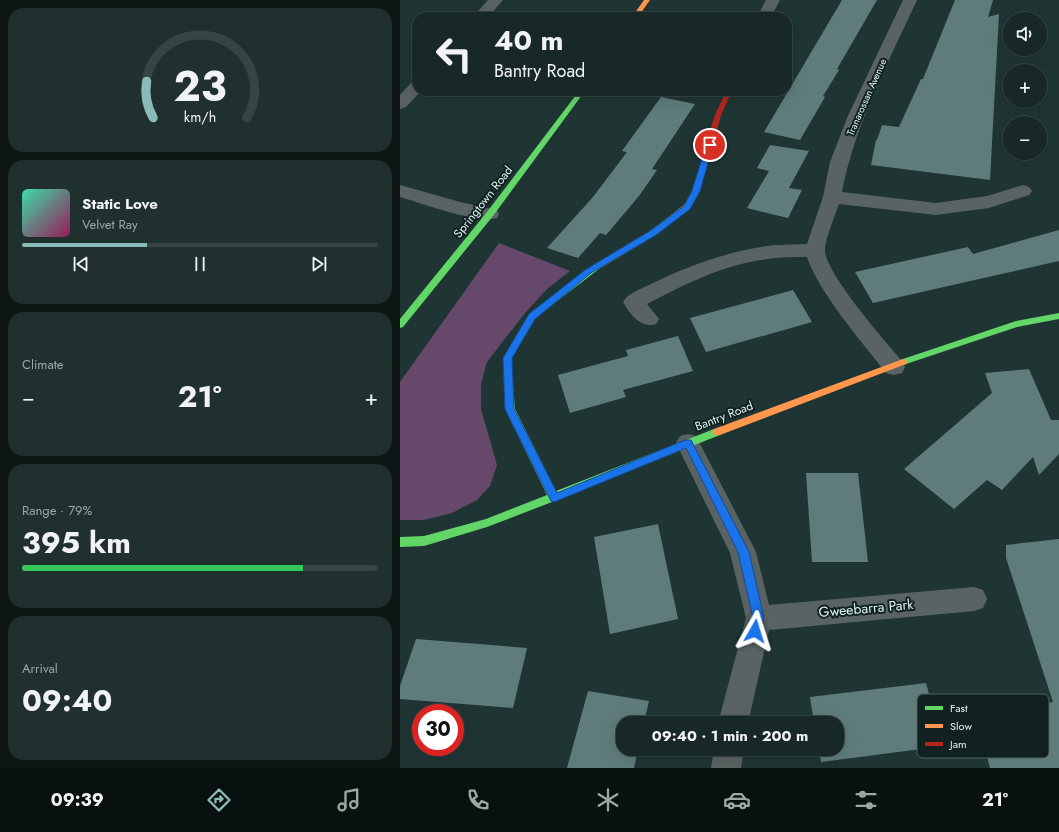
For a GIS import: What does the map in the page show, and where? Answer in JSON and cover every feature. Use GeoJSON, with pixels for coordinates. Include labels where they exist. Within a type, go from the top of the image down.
{"type":"FeatureCollection","features":[{"type":"Feature","properties":{"kind":"street"},"geometry":{"type":"LineString","coordinates":[[485,12],[496,0]]}},
{"type":"Feature","properties":{"kind":"street"},"geometry":{"type":"LineString","coordinates":[[639,12],[647,0]]}},
{"type":"Feature","properties":{"kind":"street"},"geometry":{"type":"LineString","coordinates":[[767,12],[773,0]]}},
{"type":"Feature","properties":{"kind":"street","name":"Tranarossan Avenue"},"geometry":{"type":"LineString","coordinates":[[814,250],[832,196],[839,162],[855,118],[910,0]]}},
{"type":"Feature","properties":{"kind":"street"},"geometry":{"type":"LineString","coordinates":[[400,104],[412,91]]}},
{"type":"Feature","properties":{"kind":"street","name":"Springtown Road"},"geometry":{"type":"LineString","coordinates":[[400,325],[490,214],[578,96]]}},
{"type":"Feature","properties":{"kind":"street"},"geometry":{"type":"LineString","coordinates":[[554,498],[510,409],[508,358],[532,316],[588,272],[653,233],[687,207],[696,191],[718,115],[727,96]]}},
{"type":"Feature","properties":{"kind":"street"},"geometry":{"type":"LineString","coordinates":[[400,191],[458,208],[490,214]]}},
{"type":"Feature","properties":{"kind":"street"},"geometry":{"type":"LineString","coordinates":[[832,196],[936,209],[988,202],[1023,191]]}},
{"type":"Feature","properties":{"kind":"street"},"geometry":{"type":"LineString","coordinates":[[649,319],[634,302],[668,284],[711,266],[762,253],[814,250],[821,269],[844,303],[894,367]]}},
{"type":"Feature","properties":{"kind":"street","name":"Bantry Road"},"geometry":{"type":"LineString","coordinates":[[400,542],[424,541],[487,523],[554,498],[770,411],[894,367],[950,345],[1016,324],[1059,316]]}},
{"type":"Feature","properties":{"kind":"street"},"geometry":{"type":"LineString","coordinates":[[688,443],[743,552],[759,618],[734,716]]}},
{"type":"Feature","properties":{"kind":"street","name":"Gweebarra Park"},"geometry":{"type":"LineString","coordinates":[[759,618],[974,599]]}},
{"type":"Feature","properties":{"kind":"street"},"geometry":{"type":"LineString","coordinates":[[726,768],[728,756]]}},
{"type":"Feature","properties":{"kind":"shaded area"},"geometry":{"type":"Polygon","coordinates":[[[499,243],[570,271],[547,289],[525,313],[487,362],[481,384],[481,409],[497,465],[490,486],[477,500],[452,513],[424,520],[400,520],[400,382],[499,243]]]}},
{"type":"Feature","properties":{"kind":"building"},"geometry":{"type":"Polygon","coordinates":[[[842,0],[877,0],[837,69],[839,70],[823,96],[825,97],[800,140],[764,132],[785,96],[792,96],[792,85],[842,0]]]}},
{"type":"Feature","properties":{"kind":"building"},"geometry":{"type":"Polygon","coordinates":[[[955,0],[993,0],[988,17],[999,14],[990,180],[871,165],[876,140],[882,125],[899,127],[921,79],[923,79],[955,0]]]}},
{"type":"Feature","properties":{"kind":"building"},"geometry":{"type":"Polygon","coordinates":[[[661,97],[695,104],[652,169],[657,170],[639,196],[606,235],[600,233],[578,258],[547,248],[593,197],[627,152],[622,151],[661,97]]]}},
{"type":"Feature","properties":{"kind":"building"},"geometry":{"type":"Polygon","coordinates":[[[770,145],[809,151],[789,188],[802,190],[788,218],[747,208],[769,171],[757,168],[770,145]]]}},
{"type":"Feature","properties":{"kind":"building"},"geometry":{"type":"Polygon","coordinates":[[[1059,230],[1059,261],[873,303],[855,272],[968,247],[973,254],[1059,230]]]}},
{"type":"Feature","properties":{"kind":"building"},"geometry":{"type":"Polygon","coordinates":[[[793,290],[812,322],[706,352],[690,318],[793,290]]]}},
{"type":"Feature","properties":{"kind":"building"},"geometry":{"type":"Polygon","coordinates":[[[678,336],[693,371],[623,390],[626,397],[570,413],[558,375],[628,356],[626,350],[678,336]]]}},
{"type":"Feature","properties":{"kind":"building"},"geometry":{"type":"Polygon","coordinates":[[[1029,369],[1051,420],[1059,420],[1059,454],[1039,475],[1033,457],[1002,490],[987,480],[954,509],[904,469],[992,393],[985,373],[1029,369]]]}},
{"type":"Feature","properties":{"kind":"building"},"geometry":{"type":"Polygon","coordinates":[[[806,473],[858,473],[868,562],[812,562],[806,473]]]}},
{"type":"Feature","properties":{"kind":"building"},"geometry":{"type":"Polygon","coordinates":[[[658,524],[678,619],[610,634],[594,537],[658,524]]]}},
{"type":"Feature","properties":{"kind":"building"},"geometry":{"type":"Polygon","coordinates":[[[1059,539],[1059,768],[990,768],[987,758],[1049,758],[1049,703],[1053,702],[1006,558],[1006,545],[1059,539]]]}},
{"type":"Feature","properties":{"kind":"building"},"geometry":{"type":"Polygon","coordinates":[[[416,639],[527,648],[513,708],[400,699],[400,686],[416,639]]]}},
{"type":"Feature","properties":{"kind":"building"},"geometry":{"type":"Polygon","coordinates":[[[926,683],[929,694],[917,694],[917,750],[821,762],[820,756],[844,756],[844,716],[813,716],[810,697],[926,683]]]}},
{"type":"Feature","properties":{"kind":"building"},"geometry":{"type":"Polygon","coordinates":[[[588,691],[649,701],[646,716],[616,716],[616,756],[637,756],[634,768],[567,768],[588,691]]]}},
{"type":"Feature","properties":{"kind":"traffic: fast"},"geometry":{"type":"LineString","coordinates":[[400,325],[490,214],[578,96]]}},
{"type":"Feature","properties":{"kind":"traffic: fast"},"geometry":{"type":"LineString","coordinates":[[554,498],[510,409],[507,358],[532,316],[596,267]]}},
{"type":"Feature","properties":{"kind":"traffic: fast"},"geometry":{"type":"LineString","coordinates":[[903,362],[1016,324],[1059,316]]}},
{"type":"Feature","properties":{"kind":"traffic: fast"},"geometry":{"type":"LineString","coordinates":[[400,542],[424,541],[487,523],[717,432]]}},
{"type":"Feature","properties":{"kind":"traffic: slow"},"geometry":{"type":"LineString","coordinates":[[639,12],[647,0]]}},
{"type":"Feature","properties":{"kind":"traffic: slow"},"geometry":{"type":"LineString","coordinates":[[596,267],[653,233],[687,207],[696,191],[706,156]]}},
{"type":"Feature","properties":{"kind":"traffic: slow"},"geometry":{"type":"LineString","coordinates":[[717,432],[903,362]]}},
{"type":"Feature","properties":{"kind":"traffic: jam"},"geometry":{"type":"LineString","coordinates":[[706,156],[718,115],[727,96]]}},
{"type":"Feature","properties":{"kind":"route"},"geometry":{"type":"LineString","coordinates":[[710,145],[696,191],[687,207],[653,233],[588,272],[532,316],[508,358],[510,409],[554,498],[688,443],[743,552],[759,618],[755,631]]}}]}
